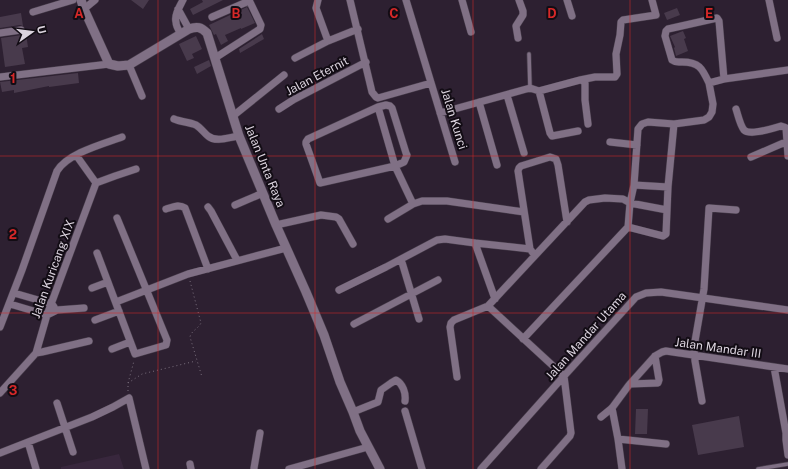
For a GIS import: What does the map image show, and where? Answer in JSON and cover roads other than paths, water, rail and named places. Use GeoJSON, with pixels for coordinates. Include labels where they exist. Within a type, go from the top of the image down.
{"type":"FeatureCollection","features":[{"type":"Feature","properties":{"kind":"street"},"geometry":{"type":"LineString","coordinates":[[33,12],[73,0]]}},
{"type":"Feature","properties":{"kind":"street"},"geometry":{"type":"LineString","coordinates":[[95,0],[82,4],[109,64]]}},
{"type":"Feature","properties":{"kind":"street"},"geometry":{"type":"LineString","coordinates":[[181,34],[175,21],[178,9],[183,0]]}},
{"type":"Feature","properties":{"kind":"street"},"geometry":{"type":"LineString","coordinates":[[212,17],[249,0],[261,25],[260,29],[215,58]]}},
{"type":"Feature","properties":{"kind":"street"},"geometry":{"type":"LineString","coordinates":[[318,0],[316,8],[328,41]]}},
{"type":"Feature","properties":{"kind":"street","name":"Jalan Eternit"},"geometry":{"type":"LineString","coordinates":[[350,0],[372,92],[376,97],[378,98],[431,83]]}},
{"type":"Feature","properties":{"kind":"street","name":"Jalan Kunci"},"geometry":{"type":"LineString","coordinates":[[406,0],[455,162]]}},
{"type":"Feature","properties":{"kind":"street"},"geometry":{"type":"LineString","coordinates":[[462,0],[471,32]]}},
{"type":"Feature","properties":{"kind":"street"},"geometry":{"type":"LineString","coordinates":[[518,38],[516,26],[522,15],[519,0]]}},
{"type":"Feature","properties":{"kind":"street"},"geometry":{"type":"LineString","coordinates":[[567,0],[572,16]]}},
{"type":"Feature","properties":{"kind":"street"},"geometry":{"type":"LineString","coordinates":[[440,112],[530,88],[539,91],[595,77],[615,77],[617,74],[616,54],[621,22],[623,20],[656,14],[652,0]]}},
{"type":"Feature","properties":{"kind":"street"},"geometry":{"type":"LineString","coordinates":[[769,0],[777,38]]}},
{"type":"Feature","properties":{"kind":"street"},"geometry":{"type":"LineString","coordinates":[[0,77],[109,64],[118,66],[129,65],[189,29],[178,9]]}},
{"type":"Feature","properties":{"kind":"street"},"geometry":{"type":"LineString","coordinates":[[524,339],[628,227],[630,203],[634,185],[638,129],[642,124],[648,122],[674,124],[704,120],[709,118],[712,112],[713,104],[709,83],[704,72],[691,62],[675,62],[672,60],[665,36],[666,31],[668,29],[717,18],[719,21],[724,79]]}},
{"type":"Feature","properties":{"kind":"street","name":"Jalan Unta Raya"},"geometry":{"type":"LineString","coordinates":[[189,29],[195,27],[200,28],[204,30],[209,38],[239,136],[324,335],[340,382],[360,431],[380,469]]}},
{"type":"Feature","properties":{"kind":"street"},"geometry":{"type":"LineString","coordinates":[[295,58],[328,41],[358,29]]}},
{"type":"Feature","properties":{"kind":"street"},"geometry":{"type":"LineString","coordinates":[[0,33],[21,30]]}},
{"type":"Feature","properties":{"kind":"street","name":"Jalan Eternit"},"geometry":{"type":"LineString","coordinates":[[279,109],[293,100],[366,62]]}},
{"type":"Feature","properties":{"kind":"street"},"geometry":{"type":"LineString","coordinates":[[129,65],[142,96]]}},
{"type":"Feature","properties":{"kind":"street"},"geometry":{"type":"LineString","coordinates":[[709,83],[724,79],[788,70]]}},
{"type":"Feature","properties":{"kind":"street"},"geometry":{"type":"LineString","coordinates":[[233,116],[284,75]]}},
{"type":"Feature","properties":{"kind":"street"},"geometry":{"type":"LineString","coordinates":[[580,80],[585,83],[585,100],[588,124]]}},
{"type":"Feature","properties":{"kind":"street"},"geometry":{"type":"LineString","coordinates":[[539,91],[552,136],[578,131]]}},
{"type":"Feature","properties":{"kind":"street"},"geometry":{"type":"LineString","coordinates":[[507,95],[524,153]]}},
{"type":"Feature","properties":{"kind":"street"},"geometry":{"type":"LineString","coordinates":[[479,102],[497,165]]}},
{"type":"Feature","properties":{"kind":"street"},"geometry":{"type":"LineString","coordinates":[[386,105],[390,106],[407,155],[404,162],[395,166],[320,183],[306,142],[308,139],[378,107],[386,105]]}},
{"type":"Feature","properties":{"kind":"street"},"geometry":{"type":"LineString","coordinates":[[378,107],[395,166],[413,204]]}},
{"type":"Feature","properties":{"kind":"street"},"geometry":{"type":"LineString","coordinates":[[736,109],[745,131],[757,132],[781,126],[786,128],[788,156]]}},
{"type":"Feature","properties":{"kind":"street"},"geometry":{"type":"LineString","coordinates":[[174,119],[199,127],[212,139],[239,136]]}},
{"type":"Feature","properties":{"kind":"street"},"geometry":{"type":"LineString","coordinates":[[628,227],[663,236],[666,234],[668,187],[674,124]]}},
{"type":"Feature","properties":{"kind":"street"},"geometry":{"type":"LineString","coordinates":[[0,327],[10,304],[60,166],[76,155],[122,137]]}},
{"type":"Feature","properties":{"kind":"street"},"geometry":{"type":"LineString","coordinates":[[610,142],[637,145]]}},
{"type":"Feature","properties":{"kind":"street"},"geometry":{"type":"LineString","coordinates":[[750,156],[787,142]]}},
{"type":"Feature","properties":{"kind":"street"},"geometry":{"type":"LineString","coordinates":[[76,155],[96,183],[136,169]]}},
{"type":"Feature","properties":{"kind":"street"},"geometry":{"type":"LineString","coordinates":[[535,256],[530,249],[518,168],[550,158],[556,159],[567,222]]}},
{"type":"Feature","properties":{"kind":"street","name":"Jalan Kuricang XIX"},"geometry":{"type":"LineString","coordinates":[[0,393],[36,353],[47,314],[96,183]]}},
{"type":"Feature","properties":{"kind":"street"},"geometry":{"type":"LineString","coordinates":[[634,185],[668,187]]}},
{"type":"Feature","properties":{"kind":"street"},"geometry":{"type":"LineString","coordinates":[[235,206],[263,193]]}},
{"type":"Feature","properties":{"kind":"street"},"geometry":{"type":"LineString","coordinates":[[457,377],[450,327],[451,323],[454,320],[488,306],[585,202],[588,200],[605,198],[623,199],[630,203],[667,210]]}},
{"type":"Feature","properties":{"kind":"street"},"geometry":{"type":"LineString","coordinates":[[388,219],[413,204],[422,201],[447,201],[524,212]]}},
{"type":"Feature","properties":{"kind":"street"},"geometry":{"type":"LineString","coordinates":[[166,209],[178,206],[185,208],[208,269]]}},
{"type":"Feature","properties":{"kind":"street"},"geometry":{"type":"LineString","coordinates":[[208,207],[237,260]]}},
{"type":"Feature","properties":{"kind":"street"},"geometry":{"type":"LineString","coordinates":[[702,401],[694,361],[694,347],[704,289],[709,208],[736,210]]}},
{"type":"Feature","properties":{"kind":"street"},"geometry":{"type":"LineString","coordinates":[[276,225],[320,215],[336,217],[339,219],[353,244]]}},
{"type":"Feature","properties":{"kind":"street"},"geometry":{"type":"LineString","coordinates":[[97,253],[135,354],[166,345],[167,342],[147,290],[117,218]]}},
{"type":"Feature","properties":{"kind":"street"},"geometry":{"type":"LineString","coordinates":[[339,290],[437,240],[445,239],[530,249]]}},
{"type":"Feature","properties":{"kind":"street"},"geometry":{"type":"LineString","coordinates":[[475,243],[495,299]]}},
{"type":"Feature","properties":{"kind":"street"},"geometry":{"type":"LineString","coordinates":[[116,302],[188,274],[286,248]]}},
{"type":"Feature","properties":{"kind":"street"},"geometry":{"type":"LineString","coordinates":[[402,259],[419,319]]}},
{"type":"Feature","properties":{"kind":"street"},"geometry":{"type":"LineString","coordinates":[[354,324],[438,280]]}},
{"type":"Feature","properties":{"kind":"street"},"geometry":{"type":"LineString","coordinates":[[92,288],[108,282]]}},
{"type":"Feature","properties":{"kind":"street","name":"Jalan Mandar Utama"},"geometry":{"type":"LineString","coordinates":[[481,469],[636,297],[646,293],[661,292],[788,310]]}},
{"type":"Feature","properties":{"kind":"street"},"geometry":{"type":"LineString","coordinates":[[14,293],[52,304],[57,310]]}},
{"type":"Feature","properties":{"kind":"street"},"geometry":{"type":"LineString","coordinates":[[10,304],[47,314],[57,310],[84,308]]}},
{"type":"Feature","properties":{"kind":"street"},"geometry":{"type":"LineString","coordinates":[[488,306],[564,376],[571,433],[541,469]]}},
{"type":"Feature","properties":{"kind":"street"},"geometry":{"type":"LineString","coordinates":[[95,320],[119,311]]}},
{"type":"Feature","properties":{"kind":"street"},"geometry":{"type":"LineString","coordinates":[[36,353],[89,341]]}},
{"type":"Feature","properties":{"kind":"street"},"geometry":{"type":"LineString","coordinates":[[112,349],[130,342]]}},
{"type":"Feature","properties":{"kind":"street","name":"Jalan Mandar III"},"geometry":{"type":"LineString","coordinates":[[656,356],[666,351],[788,369]]}},
{"type":"Feature","properties":{"kind":"street"},"geometry":{"type":"LineString","coordinates":[[630,384],[658,383],[659,380],[656,356]]}},
{"type":"Feature","properties":{"kind":"street"},"geometry":{"type":"LineString","coordinates":[[601,417],[612,408],[630,384],[656,356]]}},
{"type":"Feature","properties":{"kind":"street"},"geometry":{"type":"LineString","coordinates":[[774,367],[787,437],[788,455]]}},
{"type":"Feature","properties":{"kind":"street"},"geometry":{"type":"LineString","coordinates":[[353,412],[378,402],[381,390],[396,380],[404,389],[406,395],[405,401]]}},
{"type":"Feature","properties":{"kind":"street"},"geometry":{"type":"LineString","coordinates":[[0,453],[92,417],[129,398],[146,469]]}},
{"type":"Feature","properties":{"kind":"street"},"geometry":{"type":"LineString","coordinates":[[57,404],[73,452]]}},
{"type":"Feature","properties":{"kind":"street"},"geometry":{"type":"LineString","coordinates":[[612,408],[622,469]]}},
{"type":"Feature","properties":{"kind":"street"},"geometry":{"type":"LineString","coordinates":[[405,411],[422,469]]}},
{"type":"Feature","properties":{"kind":"street"},"geometry":{"type":"LineString","coordinates":[[253,469],[260,433]]}},
{"type":"Feature","properties":{"kind":"street"},"geometry":{"type":"LineString","coordinates":[[618,439],[666,444]]}},
{"type":"Feature","properties":{"kind":"street"},"geometry":{"type":"LineString","coordinates":[[28,442],[36,469]]}},
{"type":"Feature","properties":{"kind":"street"},"geometry":{"type":"LineString","coordinates":[[289,469],[314,466],[368,447]]}},
{"type":"Feature","properties":{"kind":"lane"},"geometry":{"type":"LineString","coordinates":[[528,54],[530,88]]}},
{"type":"Feature","properties":{"kind":"lane"},"geometry":{"type":"LineString","coordinates":[[758,469],[788,464]]}}]}
